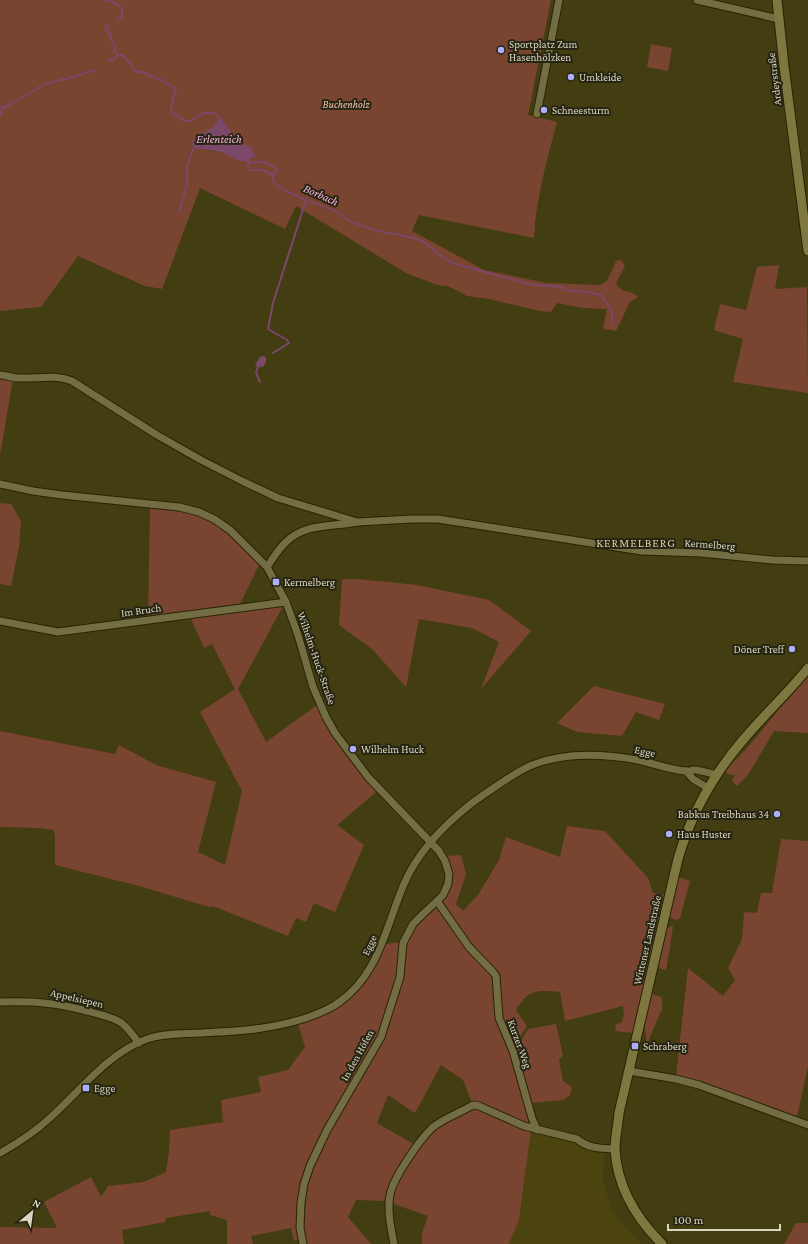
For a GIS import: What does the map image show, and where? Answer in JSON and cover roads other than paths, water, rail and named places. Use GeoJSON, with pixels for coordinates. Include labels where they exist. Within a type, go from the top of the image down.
{"type":"FeatureCollection","features":[{"type":"Feature","properties":{"kind":"main road","name":"Ardeystraße"},"geometry":{"type":"LineString","coordinates":[[777,0],[806,223],[808,251]]}},
{"type":"Feature","properties":{"kind":"main road","name":"Wittener Landstraße"},"geometry":{"type":"LineString","coordinates":[[662,1244],[641,1221],[629,1202],[622,1186],[615,1149],[619,1113],[678,859],[687,830],[716,775],[744,739],[797,682],[808,668]]}},
{"type":"Feature","properties":{"kind":"street"},"geometry":{"type":"LineString","coordinates":[[536,114],[559,0]]}},
{"type":"Feature","properties":{"kind":"street"},"geometry":{"type":"LineString","coordinates":[[697,0],[779,19]]}},
{"type":"Feature","properties":{"kind":"street","name":"Kermelberg"},"geometry":{"type":"LineString","coordinates":[[0,375],[7,375],[17,378],[59,377],[72,381],[165,440],[242,482],[288,502],[357,522],[412,519],[438,520],[642,551],[701,553],[772,560],[808,561]]}},
{"type":"Feature","properties":{"kind":"street","name":"Wilhelm-Huck-Straße"},"geometry":{"type":"LineString","coordinates":[[0,484],[62,496],[179,507],[199,512],[214,519],[230,530],[267,567],[286,602],[298,635],[313,687],[326,717],[335,733],[368,777],[431,842]]}},
{"type":"Feature","properties":{"kind":"street"},"geometry":{"type":"LineString","coordinates":[[267,567],[281,547],[298,533],[317,526],[357,522]]}},
{"type":"Feature","properties":{"kind":"street","name":"Im Bruch"},"geometry":{"type":"LineString","coordinates":[[0,621],[58,632],[286,602]]}},
{"type":"Feature","properties":{"kind":"street","name":"Egge"},"geometry":{"type":"LineString","coordinates":[[0,1153],[32,1133],[52,1116],[96,1073],[119,1055],[139,1043],[162,1036],[268,1028],[293,1022],[336,1005],[357,986],[371,966],[385,937],[408,875],[431,842],[454,818],[487,792],[528,767],[544,761],[575,756],[604,755],[639,760],[686,771],[695,770],[716,775]]}},
{"type":"Feature","properties":{"kind":"street","name":"Egge"},"geometry":{"type":"LineString","coordinates":[[686,771],[694,779],[708,788]]}},
{"type":"Feature","properties":{"kind":"street","name":"In den Höfen"},"geometry":{"type":"LineString","coordinates":[[303,1244],[300,1228],[302,1203],[304,1184],[310,1166],[327,1130],[381,1037],[400,977],[403,943],[414,924],[443,895],[448,884],[449,874],[445,862],[439,851],[431,842]]}},
{"type":"Feature","properties":{"kind":"street","name":"Kurzer Weg"},"geometry":{"type":"LineString","coordinates":[[437,901],[469,947],[496,976],[499,1018],[513,1051],[532,1118],[537,1130]]}},
{"type":"Feature","properties":{"kind":"street","name":"Appelsiepen"},"geometry":{"type":"LineString","coordinates":[[0,1002],[38,1001],[72,1006],[107,1016],[119,1021],[125,1026],[139,1043]]}},
{"type":"Feature","properties":{"kind":"street"},"geometry":{"type":"LineString","coordinates":[[629,1071],[676,1079],[698,1085],[808,1125]]}},
{"type":"Feature","properties":{"kind":"street"},"geometry":{"type":"LineString","coordinates":[[394,1244],[389,1208],[390,1194],[398,1176],[415,1149],[434,1126],[475,1105],[524,1126],[578,1139],[590,1147],[615,1149]]}},
{"type":"Feature","properties":{"kind":"water","name":"Erlenteich"},"geometry":{"type":"Polygon","coordinates":[[[220,118],[240,144],[249,147],[254,154],[248,161],[244,162],[237,160],[216,151],[197,149],[192,144],[193,140],[210,129],[220,118]]]}},
{"type":"Feature","properties":{"kind":"water"},"geometry":{"type":"Polygon","coordinates":[[[260,357],[266,357],[266,362],[263,367],[258,367],[255,365],[260,357]]]}},
{"type":"Feature","properties":{"kind":"waterway","name":"Borbach"},"geometry":{"type":"LineString","coordinates":[[106,0],[117,4],[122,9],[122,16],[117,20]]}},
{"type":"Feature","properties":{"kind":"waterway","name":"Borbach"},"geometry":{"type":"LineString","coordinates":[[109,25],[106,28],[107,32],[110,33],[111,40],[114,43],[115,52],[118,55],[123,55],[136,72],[143,72],[154,78],[160,79],[174,88],[176,92],[173,97],[171,108],[172,114],[178,115],[184,121],[191,121],[203,113],[214,113],[220,118],[240,145],[249,147],[254,156]]}},
{"type":"Feature","properties":{"kind":"waterway"},"geometry":{"type":"LineString","coordinates":[[109,61],[116,58],[118,55]]}},
{"type":"Feature","properties":{"kind":"waterway"},"geometry":{"type":"LineString","coordinates":[[0,115],[2,110],[7,106],[45,84],[95,70]]}},
{"type":"Feature","properties":{"kind":"waterway"},"geometry":{"type":"LineString","coordinates":[[0,107],[7,106]]}},
{"type":"Feature","properties":{"kind":"waterway"},"geometry":{"type":"LineString","coordinates":[[179,213],[187,184],[187,166],[194,147]]}},
{"type":"Feature","properties":{"kind":"waterway","name":"Borbach"},"geometry":{"type":"LineString","coordinates":[[250,158],[248,161],[251,163],[267,163],[277,169],[272,179],[275,184],[282,189],[339,213],[346,219],[356,224],[381,232],[407,236],[419,240],[452,263],[528,284],[561,287],[566,290],[601,295],[612,312],[612,325]]}},
{"type":"Feature","properties":{"kind":"waterway"},"geometry":{"type":"LineString","coordinates":[[248,161],[248,166],[251,170],[263,170],[274,176]]}},
{"type":"Feature","properties":{"kind":"waterway"},"geometry":{"type":"LineString","coordinates":[[273,353],[289,343],[287,340],[268,329],[273,303],[306,200]]}},
{"type":"Feature","properties":{"kind":"waterway"},"geometry":{"type":"LineString","coordinates":[[258,367],[256,373],[260,382]]}},
{"type":"Feature","properties":{"kind":"place","name":"Sportplatz Zum Hasenhölzken"},"geometry":{"type":"Point","coordinates":[501,50]}},
{"type":"Feature","properties":{"kind":"place","name":"Umkleide"},"geometry":{"type":"Point","coordinates":[571,77]}},
{"type":"Feature","properties":{"kind":"place","name":"Schneesturm"},"geometry":{"type":"Point","coordinates":[544,110]}},
{"type":"Feature","properties":{"kind":"place","name":"Kermelberg"},"geometry":{"type":"Point","coordinates":[276,582]}},
{"type":"Feature","properties":{"kind":"place","name":"Döner Treff"},"geometry":{"type":"Point","coordinates":[792,649]}},
{"type":"Feature","properties":{"kind":"place","name":"Wilhelm Huck"},"geometry":{"type":"Point","coordinates":[353,749]}},
{"type":"Feature","properties":{"kind":"place","name":"Babkus Treibhaus 34"},"geometry":{"type":"Point","coordinates":[777,814]}},
{"type":"Feature","properties":{"kind":"place","name":"Haus Huster"},"geometry":{"type":"Point","coordinates":[669,834]}},
{"type":"Feature","properties":{"kind":"place","name":"Schraberg"},"geometry":{"type":"Point","coordinates":[635,1046]}},
{"type":"Feature","properties":{"kind":"place","name":"Egge"},"geometry":{"type":"Point","coordinates":[86,1088]}},
{"type":"Feature","properties":{"kind":"district","name":"KERMELBERG"},"geometry":{"type":"Point","coordinates":[636,543]}},
{"type":"Feature","properties":{"kind":"park label","name":"Buchenholz"},"geometry":{"type":"Point","coordinates":[346,104]}}]}
